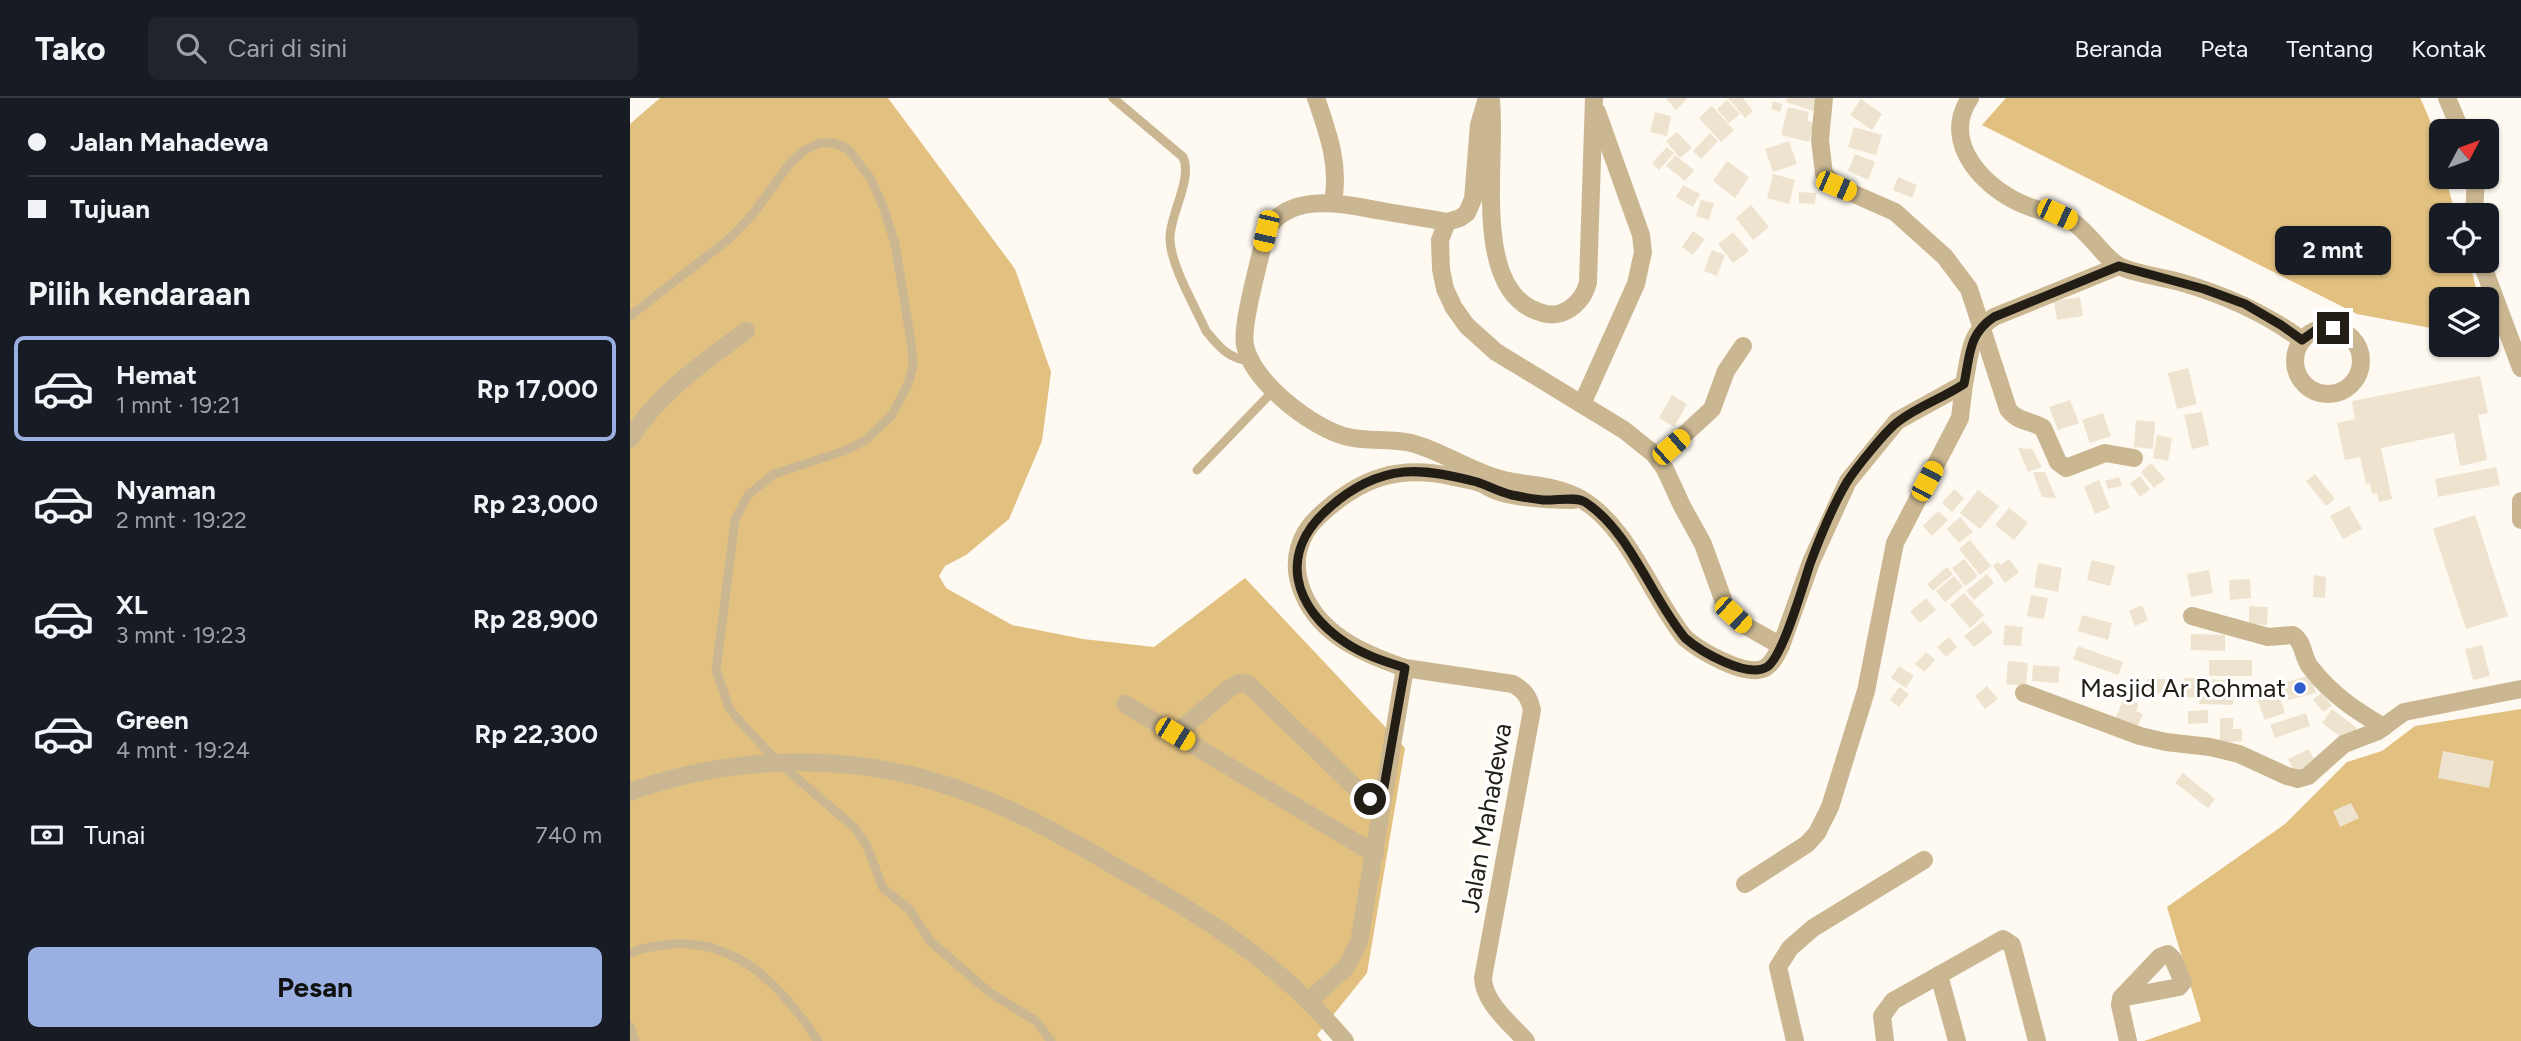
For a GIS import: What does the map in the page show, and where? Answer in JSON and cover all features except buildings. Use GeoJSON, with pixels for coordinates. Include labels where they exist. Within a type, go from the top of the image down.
{"type":"FeatureCollection","features":[{"type":"Feature","properties":{"kind":"street"},"geometry":{"type":"LineString","coordinates":[[1317,98],[1334,158],[1336,175],[1333,202]]}},
{"type":"Feature","properties":{"kind":"street"},"geometry":{"type":"LineString","coordinates":[[1489,98],[1494,244],[1498,266],[1507,288],[1515,297],[1538,312],[1550,315],[1560,313],[1579,300],[1586,292],[1588,282],[1593,99]]}},
{"type":"Feature","properties":{"kind":"street"},"geometry":{"type":"LineString","coordinates":[[1489,98],[1479,125],[1474,200],[1467,213],[1460,218],[1447,222],[1333,202],[1287,210],[1272,222],[1266,231],[1244,333],[1250,361],[1274,390],[1311,421],[1344,436],[1409,442],[1503,480],[1558,489],[1582,500],[1620,537],[1675,626],[1695,647],[1740,668],[1759,669],[1770,663],[1781,646],[1811,562],[1848,481],[1898,421],[1964,384]]}},
{"type":"Feature","properties":{"kind":"street"},"geometry":{"type":"LineString","coordinates":[[1825,98],[1820,140],[1824,174],[1836,186],[1895,212],[1945,257],[1969,289],[2008,409],[2018,420],[2043,428],[2060,465],[2070,468],[2105,453],[2134,458]]}},
{"type":"Feature","properties":{"kind":"street"},"geometry":{"type":"LineString","coordinates":[[1969,98],[1960,117],[1959,134],[1964,149],[1980,174],[2009,197],[2071,220],[2119,266],[2204,289],[2245,304],[2272,318],[2302,340]]}},
{"type":"Feature","properties":{"kind":"street"},"geometry":{"type":"LineString","coordinates":[[2447,98],[2457,119]]}},
{"type":"Feature","properties":{"kind":"street"},"geometry":{"type":"LineString","coordinates":[[1582,404],[1636,284],[1643,252],[1636,217],[1593,99]]}},
{"type":"Feature","properties":{"kind":"street"},"geometry":{"type":"LineString","coordinates":[[1447,222],[1440,240],[1441,269],[1445,289],[1467,326],[1496,352],[1640,442],[1658,459],[1703,544],[1725,605],[1744,625],[1781,646]]}},
{"type":"Feature","properties":{"kind":"street"},"geometry":{"type":"LineString","coordinates":[[1745,884],[1807,844],[1817,832],[1829,807],[1866,691],[1895,543],[1960,418],[1975,334],[1981,325],[1994,317],[2119,266]]}},
{"type":"Feature","properties":{"kind":"street"},"geometry":{"type":"LineString","coordinates":[[2485,273],[2521,368]]}},
{"type":"Feature","properties":{"kind":"street"},"geometry":{"type":"LineString","coordinates":[[630,439],[655,407],[681,382],[746,331]]}},
{"type":"Feature","properties":{"kind":"street"},"geometry":{"type":"LineString","coordinates":[[1658,459],[1700,423],[1712,409],[1726,371],[1743,346]]}},
{"type":"Feature","properties":{"kind":"street"},"geometry":{"type":"LineString","coordinates":[[1309,1002],[1346,967],[1359,942],[1405,668],[1369,656],[1348,644],[1320,620],[1300,587],[1297,571],[1300,544],[1315,520],[1342,496],[1372,479],[1406,472],[1437,473],[1480,483],[1497,492],[1521,497],[1582,500]]}},
{"type":"Feature","properties":{"kind":"street"},"geometry":{"type":"LineString","coordinates":[[2521,501],[2521,520]]}},
{"type":"Feature","properties":{"kind":"street"},"geometry":{"type":"LineString","coordinates":[[2192,616],[2268,637],[2293,635],[2301,643],[2308,666],[2331,692],[2384,727]]}},
{"type":"Feature","properties":{"kind":"street","name":"Jalan Mahadewa"},"geometry":{"type":"LineString","coordinates":[[1405,668],[1513,684],[1530,698],[1532,710],[1483,978],[1489,998],[1526,1041]]}},
{"type":"Feature","properties":{"kind":"street"},"geometry":{"type":"LineString","coordinates":[[1175,734],[1230,688],[1240,683],[1248,684],[1361,793],[1381,804]]}},
{"type":"Feature","properties":{"kind":"street"},"geometry":{"type":"LineString","coordinates":[[2024,693],[2140,736],[2239,754],[2298,779],[2308,776],[2344,744],[2384,727],[2397,716],[2412,709],[2521,689]]}},
{"type":"Feature","properties":{"kind":"street"},"geometry":{"type":"LineString","coordinates":[[1125,704],[1375,854]]}},
{"type":"Feature","properties":{"kind":"street"},"geometry":{"type":"LineString","coordinates":[[630,792],[721,768],[778,762],[866,767],[957,788],[1023,815],[1142,882],[1204,921],[1269,967],[1309,1002],[1345,1041]]}},
{"type":"Feature","properties":{"kind":"street"},"geometry":{"type":"LineString","coordinates":[[1795,1041],[1779,967],[1790,948],[1813,928],[1924,860]]}},
{"type":"Feature","properties":{"kind":"street"},"geometry":{"type":"LineString","coordinates":[[1885,1041],[1882,1016],[1893,1001],[2003,939],[2012,944],[2037,1041]]}},
{"type":"Feature","properties":{"kind":"street"},"geometry":{"type":"LineString","coordinates":[[1939,975],[1957,1041]]}},
{"type":"Feature","properties":{"kind":"street"},"geometry":{"type":"LineString","coordinates":[[2121,998],[2120,1005],[2128,1041]]}},
{"type":"Feature","properties":{"kind":"lane"},"geometry":{"type":"LineString","coordinates":[[1113,98],[1183,157],[1186,173],[1170,239],[1175,262],[1206,331],[1228,355],[1250,361]]}},
{"type":"Feature","properties":{"kind":"lane"},"geometry":{"type":"LineString","coordinates":[[630,316],[729,239],[753,214],[790,163],[805,150],[820,143],[834,143],[848,149],[871,179],[895,244],[912,348],[913,367],[908,384],[892,415],[874,433],[844,451],[774,474],[748,495],[735,520],[716,670],[729,708],[778,762],[855,828],[866,844],[883,888],[910,910],[930,941],[989,992],[1036,1021],[1051,1041]]}},
{"type":"Feature","properties":{"kind":"lane"},"geometry":{"type":"LineString","coordinates":[[1198,470],[1274,390]]}},
{"type":"Feature","properties":{"kind":"lane"},"geometry":{"type":"LineString","coordinates":[[630,953],[658,946],[682,944],[707,946],[731,954],[757,970],[781,990],[818,1041]]}},
{"type":"Feature","properties":{"kind":"lane"},"geometry":{"type":"LineString","coordinates":[[630,1026],[635,1041]]}},
{"type":"Feature","properties":{"kind":"shaded area"},"geometry":{"type":"Polygon","coordinates":[[[660,98],[888,98],[1015,269],[1051,372],[1042,441],[1009,519],[966,555],[945,566],[939,576],[946,588],[1012,625],[1083,639],[1154,647],[1245,578],[1405,748],[1367,973],[1317,1035],[1322,1041],[630,1041],[630,124],[660,98]]]}},
{"type":"Feature","properties":{"kind":"shaded area"},"geometry":{"type":"Polygon","coordinates":[[[2006,98],[2420,98],[2429,119],[2429,189],[2448,189],[2453,203],[2429,203],[2429,273],[2472,273],[2476,287],[2429,287],[2429,328],[2357,314],[1982,125],[2006,98]]]}},
{"type":"Feature","properties":{"kind":"shaded area"},"geometry":{"type":"Polygon","coordinates":[[[2521,709],[2521,1041],[2144,1041],[2201,1021],[2167,907],[2285,824],[2347,762],[2382,751],[2415,726],[2521,709]]]}},
{"type":"Feature","properties":{"kind":"place","name":"Masjid Ar Rohmat"},"geometry":{"type":"Point","coordinates":[2300,688]}},
{"type":"Feature","properties":{"kind":"route"},"geometry":{"type":"LineString","coordinates":[[1370,799],[1381,804],[1405,668],[1369,656],[1333,633],[1320,620],[1300,587],[1297,558],[1300,544],[1315,520],[1342,496],[1372,479],[1389,474],[1421,471],[1480,483],[1497,492],[1521,497],[1582,500],[1620,537],[1685,638],[1695,647],[1727,663],[1740,668],[1759,669],[1766,667],[1774,659],[1781,646],[1811,562],[1848,481],[1898,421],[1944,398],[1964,384],[1975,334],[1981,325],[1994,317],[2119,266],[2204,289],[2245,304],[2302,340],[2316,330],[2333,328]]}}]}
